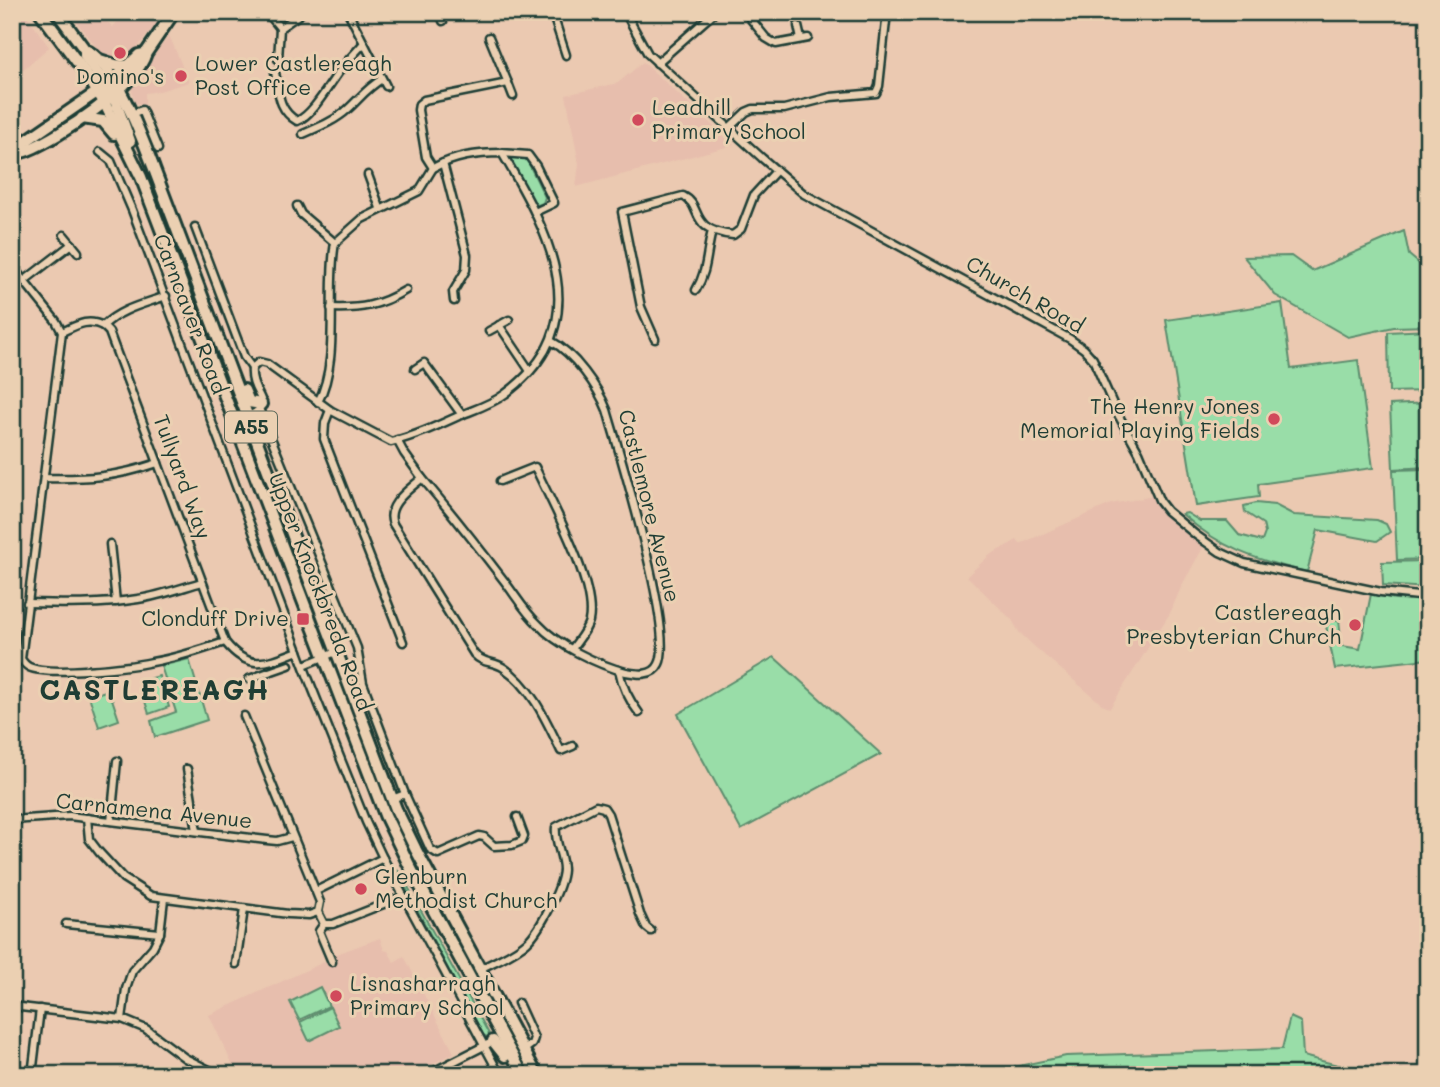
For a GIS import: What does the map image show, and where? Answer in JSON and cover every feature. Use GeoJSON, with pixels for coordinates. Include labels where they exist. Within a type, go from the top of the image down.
{"type":"FeatureCollection","features":[{"type":"Feature","properties":{"kind":"main road","name":"A55"},"geometry":{"type":"LineString","coordinates":[[40,12],[108,94]]}},
{"type":"Feature","properties":{"kind":"main road","name":"A55"},"geometry":{"type":"LineString","coordinates":[[57,12],[85,50],[97,59],[108,94]]}},
{"type":"Feature","properties":{"kind":"main road"},"geometry":{"type":"LineString","coordinates":[[14,155],[82,118],[143,61],[174,12]]}},
{"type":"Feature","properties":{"kind":"main road"},"geometry":{"type":"LineString","coordinates":[[85,50],[85,56],[108,94],[141,177]]}},
{"type":"Feature","properties":{"kind":"main road"},"geometry":{"type":"LineString","coordinates":[[14,155],[20,145],[108,94],[139,55],[146,53]]}},
{"type":"Feature","properties":{"kind":"main road"},"geometry":{"type":"LineString","coordinates":[[97,59],[129,66]]}},
{"type":"Feature","properties":{"kind":"main road","name":"Upper Knockbreda Road"},"geometry":{"type":"LineString","coordinates":[[108,94],[131,115],[392,799],[416,850],[537,1075]]}},
{"type":"Feature","properties":{"kind":"main road","name":"Upper Knockbreda Road"},"geometry":{"type":"LineString","coordinates":[[108,94],[235,422],[314,660],[363,762],[397,842],[493,1041],[521,1075]]}},
{"type":"Feature","properties":{"kind":"main road"},"geometry":{"type":"LineString","coordinates":[[82,118],[103,121],[113,130],[177,286],[186,291]]}},
{"type":"Feature","properties":{"kind":"main road"},"geometry":{"type":"LineString","coordinates":[[197,285],[214,312],[247,400],[261,407]]}},
{"type":"Feature","properties":{"kind":"street"},"geometry":{"type":"LineString","coordinates":[[267,12],[280,28]]}},
{"type":"Feature","properties":{"kind":"street"},"geometry":{"type":"LineString","coordinates":[[278,59],[277,41],[280,28],[303,12]]}},
{"type":"Feature","properties":{"kind":"street"},"geometry":{"type":"LineString","coordinates":[[303,134],[325,125],[368,88],[384,82],[348,12]]}},
{"type":"Feature","properties":{"kind":"street"},"geometry":{"type":"LineString","coordinates":[[441,12],[443,21]]}},
{"type":"Feature","properties":{"kind":"street"},"geometry":{"type":"LineString","coordinates":[[552,12],[566,55]]}},
{"type":"Feature","properties":{"kind":"street","name":"Church Road"},"geometry":{"type":"LineString","coordinates":[[625,12],[638,40],[657,63],[776,170],[818,203],[916,253],[1084,349],[1096,366],[1116,411],[1137,448],[1160,502],[1175,519],[1220,552],[1244,563],[1284,572],[1381,592],[1428,597]]}},
{"type":"Feature","properties":{"kind":"street"},"geometry":{"type":"LineString","coordinates":[[657,63],[715,12]]}},
{"type":"Feature","properties":{"kind":"street"},"geometry":{"type":"LineString","coordinates":[[745,12],[770,42],[780,44],[805,38],[798,26]]}},
{"type":"Feature","properties":{"kind":"street"},"geometry":{"type":"LineString","coordinates":[[729,128],[753,109],[784,109],[831,97],[876,93],[887,12]]}},
{"type":"Feature","properties":{"kind":"street"},"geometry":{"type":"LineString","coordinates":[[489,37],[513,96]]}},
{"type":"Feature","properties":{"kind":"street"},"geometry":{"type":"LineString","coordinates":[[275,72],[282,108],[297,121],[302,120],[364,43]]}},
{"type":"Feature","properties":{"kind":"street"},"geometry":{"type":"LineString","coordinates":[[433,168],[426,158],[419,104],[424,100],[508,83]]}},
{"type":"Feature","properties":{"kind":"street","name":"Upper Knockbreda Road"},"geometry":{"type":"LineString","coordinates":[[131,115],[142,110],[158,149]]}},
{"type":"Feature","properties":{"kind":"street","name":"Carncaver Road"},"geometry":{"type":"LineString","coordinates":[[100,152],[111,162],[166,296],[298,651],[314,660],[366,822],[404,896],[493,1041],[500,1075]]}},
{"type":"Feature","properties":{"kind":"street"},"geometry":{"type":"LineString","coordinates":[[195,227],[244,357],[252,368],[259,362],[267,364],[330,410],[391,442],[462,415],[504,395],[547,351],[557,327],[558,282],[552,259],[535,212],[502,153]]}},
{"type":"Feature","properties":{"kind":"street"},"geometry":{"type":"LineString","coordinates":[[318,402],[323,393],[329,356],[335,243],[362,219],[418,191],[433,168],[475,154],[528,155],[554,204],[535,212]]}},
{"type":"Feature","properties":{"kind":"street"},"geometry":{"type":"LineString","coordinates":[[443,163],[467,256],[466,270],[453,292],[454,302]]}},
{"type":"Feature","properties":{"kind":"street"},"geometry":{"type":"LineString","coordinates":[[614,214],[682,196],[689,199],[699,220],[712,231],[733,235],[739,232],[754,195],[776,170]]}},
{"type":"Feature","properties":{"kind":"street"},"geometry":{"type":"LineString","coordinates":[[368,175],[380,208]]}},
{"type":"Feature","properties":{"kind":"street"},"geometry":{"type":"LineString","coordinates":[[297,206],[301,214],[335,243]]}},
{"type":"Feature","properties":{"kind":"street"},"geometry":{"type":"LineString","coordinates":[[622,212],[641,307],[655,339]]}},
{"type":"Feature","properties":{"kind":"street"},"geometry":{"type":"LineString","coordinates":[[696,290],[706,270],[712,231]]}},
{"type":"Feature","properties":{"kind":"street"},"geometry":{"type":"LineString","coordinates":[[64,235],[78,252]]}},
{"type":"Feature","properties":{"kind":"street"},"geometry":{"type":"LineString","coordinates":[[24,281],[72,244]]}},
{"type":"Feature","properties":{"kind":"street"},"geometry":{"type":"LineString","coordinates":[[12,266],[62,332],[21,659],[28,667],[58,670],[129,666],[171,658],[225,642],[245,661],[257,663],[298,651]]}},
{"type":"Feature","properties":{"kind":"street"},"geometry":{"type":"LineString","coordinates":[[331,308],[359,309],[372,306],[405,290]]}},
{"type":"Feature","properties":{"kind":"street"},"geometry":{"type":"LineString","coordinates":[[62,332],[83,322],[103,326],[113,316],[166,296]]}},
{"type":"Feature","properties":{"kind":"street"},"geometry":{"type":"LineString","coordinates":[[489,331],[509,320]]}},
{"type":"Feature","properties":{"kind":"street"},"geometry":{"type":"LineString","coordinates":[[499,325],[530,371]]}},
{"type":"Feature","properties":{"kind":"street","name":"Tullyard Way"},"geometry":{"type":"LineString","coordinates":[[103,326],[109,332],[225,642]]}},
{"type":"Feature","properties":{"kind":"street","name":"Castlemore Avenue"},"geometry":{"type":"LineString","coordinates":[[397,440],[422,478],[538,625],[598,663],[619,670],[647,674],[659,665],[662,654],[647,552],[601,395],[560,346],[551,341]]}},
{"type":"Feature","properties":{"kind":"street"},"geometry":{"type":"LineString","coordinates":[[415,369],[432,358]]}},
{"type":"Feature","properties":{"kind":"street"},"geometry":{"type":"LineString","coordinates":[[424,363],[462,415]]}},
{"type":"Feature","properties":{"kind":"street","name":"Upper Knockbreda Road"},"geometry":{"type":"LineString","coordinates":[[252,368],[261,407],[357,648],[363,683],[405,794],[430,849],[436,853],[446,852],[479,836],[494,846]]}},
{"type":"Feature","properties":{"kind":"street"},"geometry":{"type":"LineString","coordinates":[[235,422],[261,407]]}},
{"type":"Feature","properties":{"kind":"street"},"geometry":{"type":"LineString","coordinates":[[330,410],[325,423],[324,439],[403,642]]}},
{"type":"Feature","properties":{"kind":"street"},"geometry":{"type":"LineString","coordinates":[[44,478],[99,478],[158,463]]}},
{"type":"Feature","properties":{"kind":"street"},"geometry":{"type":"LineString","coordinates":[[500,481],[535,467],[578,563],[588,593],[590,612],[585,631],[572,649]]}},
{"type":"Feature","properties":{"kind":"street"},"geometry":{"type":"LineString","coordinates":[[422,478],[392,509],[390,517],[393,524],[474,654],[481,660],[504,668],[519,682],[544,715],[561,751],[573,746]]}},
{"type":"Feature","properties":{"kind":"street"},"geometry":{"type":"LineString","coordinates":[[110,544],[116,602]]}},
{"type":"Feature","properties":{"kind":"street"},"geometry":{"type":"LineString","coordinates":[[27,603],[78,605],[116,602],[165,593],[202,582]]}},
{"type":"Feature","properties":{"kind":"street"},"geometry":{"type":"LineString","coordinates":[[314,660],[336,652]]}},
{"type":"Feature","properties":{"kind":"street"},"geometry":{"type":"LineString","coordinates":[[273,660],[276,670]]}},
{"type":"Feature","properties":{"kind":"street"},"geometry":{"type":"LineString","coordinates":[[249,679],[289,665]]}},
{"type":"Feature","properties":{"kind":"street"},"geometry":{"type":"LineString","coordinates":[[619,670],[621,681],[639,713]]}},
{"type":"Feature","properties":{"kind":"street"},"geometry":{"type":"LineString","coordinates":[[244,716],[316,891],[320,902],[318,912],[324,924]]}},
{"type":"Feature","properties":{"kind":"street"},"geometry":{"type":"LineString","coordinates":[[111,821],[117,761]]}},
{"type":"Feature","properties":{"kind":"street"},"geometry":{"type":"LineString","coordinates":[[187,769],[197,831]]}},
{"type":"Feature","properties":{"kind":"street"},"geometry":{"type":"LineString","coordinates":[[392,799],[405,794]]}},
{"type":"Feature","properties":{"kind":"street"},"geometry":{"type":"LineString","coordinates":[[480,969],[521,947],[536,931],[562,875],[561,854],[555,830],[561,823],[596,806],[604,808],[608,814],[642,920],[651,930]]}},
{"type":"Feature","properties":{"kind":"street","name":"Carnamena Avenue"},"geometry":{"type":"LineString","coordinates":[[12,820],[53,816],[87,818],[277,841],[292,837]]}},
{"type":"Feature","properties":{"kind":"street"},"geometry":{"type":"LineString","coordinates":[[493,855],[494,846],[523,841],[524,836],[516,817]]}},
{"type":"Feature","properties":{"kind":"street"},"geometry":{"type":"LineString","coordinates":[[87,818],[89,839],[123,878],[151,896],[288,914],[309,915],[318,912]]}},
{"type":"Feature","properties":{"kind":"street"},"geometry":{"type":"LineString","coordinates":[[316,891],[383,858]]}},
{"type":"Feature","properties":{"kind":"street"},"geometry":{"type":"LineString","coordinates":[[324,924],[333,924],[404,896]]}},
{"type":"Feature","properties":{"kind":"street"},"geometry":{"type":"LineString","coordinates":[[122,1019],[132,971],[153,947],[160,933],[164,899]]}},
{"type":"Feature","properties":{"kind":"street"},"geometry":{"type":"LineString","coordinates":[[236,964],[244,909]]}},
{"type":"Feature","properties":{"kind":"street"},"geometry":{"type":"LineString","coordinates":[[66,924],[160,933]]}},
{"type":"Feature","properties":{"kind":"street"},"geometry":{"type":"LineString","coordinates":[[324,924],[319,931],[332,962]]}},
{"type":"Feature","properties":{"kind":"street"},"geometry":{"type":"LineString","coordinates":[[518,1003],[534,1038],[532,1044],[523,1050]]}},
{"type":"Feature","properties":{"kind":"street"},"geometry":{"type":"LineString","coordinates":[[12,1006],[122,1019],[146,1029],[185,1058],[219,1075]]}},
{"type":"Feature","properties":{"kind":"street"},"geometry":{"type":"LineString","coordinates":[[32,1075],[40,1009]]}},
{"type":"Feature","properties":{"kind":"street"},"geometry":{"type":"LineString","coordinates":[[427,1075],[493,1041]]}},
{"type":"Feature","properties":{"kind":"shaded area"},"geometry":{"type":"Polygon","coordinates":[[[12,12],[24,12],[49,47],[12,79],[12,12]]]}},
{"type":"Feature","properties":{"kind":"shaded area"},"geometry":{"type":"Polygon","coordinates":[[[69,12],[96,12],[113,27],[125,12],[162,12],[158,22],[133,53],[120,59],[101,53],[69,12]]]}},
{"type":"Feature","properties":{"kind":"shaded area"},"geometry":{"type":"Polygon","coordinates":[[[169,35],[189,82],[145,93],[145,105],[135,103],[131,87],[169,35]]]}},
{"type":"Feature","properties":{"kind":"shaded area","name":"Leadhill Primary School"},"geometry":{"type":"Polygon","coordinates":[[[643,62],[734,145],[576,187],[579,164],[566,95],[618,83],[643,62]]]}},
{"type":"Feature","properties":{"kind":"shaded area"},"geometry":{"type":"Polygon","coordinates":[[[1154,496],[1167,517],[1204,546],[1170,613],[1110,708],[1104,706],[1036,648],[967,576],[990,555],[1017,540],[1020,544],[1111,504],[1154,496]]]}},
{"type":"Feature","properties":{"kind":"shaded area","name":"Lisnasharragh Primary School"},"geometry":{"type":"Polygon","coordinates":[[[380,938],[384,950],[388,951],[394,962],[404,956],[454,1053],[411,1075],[237,1074],[209,1015],[324,962],[330,963],[334,960],[334,955],[380,938]]]}},
{"type":"Feature","properties":{"kind":"green space"},"geometry":{"type":"Polygon","coordinates":[[[509,158],[526,158],[545,197],[543,203],[533,203],[509,158]]]}},
{"type":"Feature","properties":{"kind":"green space"},"geometry":{"type":"Polygon","coordinates":[[[1404,231],[1409,255],[1428,271],[1428,326],[1394,327],[1348,337],[1275,295],[1244,257],[1291,256],[1312,271],[1404,231]]]}},
{"type":"Feature","properties":{"kind":"green space","name":"The Henry Jones Memorial Playing Fields"},"geometry":{"type":"Polygon","coordinates":[[[1282,303],[1291,369],[1358,360],[1373,468],[1258,484],[1259,497],[1196,506],[1166,320],[1282,303]]]}},
{"type":"Feature","properties":{"kind":"green space"},"geometry":{"type":"Polygon","coordinates":[[[1428,330],[1428,391],[1389,392],[1388,332],[1428,330]]]}},
{"type":"Feature","properties":{"kind":"green space"},"geometry":{"type":"Polygon","coordinates":[[[1428,403],[1428,467],[1393,469],[1390,405],[1428,403]]]}},
{"type":"Feature","properties":{"kind":"green space"},"geometry":{"type":"Polygon","coordinates":[[[1428,469],[1428,559],[1397,560],[1393,470],[1428,469]]]}},
{"type":"Feature","properties":{"kind":"green space"},"geometry":{"type":"Polygon","coordinates":[[[1256,503],[1275,505],[1294,515],[1377,520],[1386,524],[1390,532],[1377,541],[1318,530],[1307,572],[1240,552],[1211,536],[1182,514],[1187,513],[1200,521],[1227,521],[1239,535],[1262,541],[1265,533],[1263,524],[1245,512],[1244,506],[1256,503]]]}},
{"type":"Feature","properties":{"kind":"green space"},"geometry":{"type":"Polygon","coordinates":[[[1428,561],[1428,588],[1383,585],[1382,562],[1428,561]]]}},
{"type":"Feature","properties":{"kind":"green space"},"geometry":{"type":"Polygon","coordinates":[[[1371,594],[1395,599],[1428,600],[1428,659],[1335,669],[1325,621],[1339,620],[1342,646],[1360,649],[1371,594]]]}},
{"type":"Feature","properties":{"kind":"green space"},"geometry":{"type":"Polygon","coordinates":[[[774,657],[881,754],[741,830],[678,714],[774,657]]]}},
{"type":"Feature","properties":{"kind":"green space"},"geometry":{"type":"Polygon","coordinates":[[[189,659],[207,720],[155,737],[151,721],[176,712],[161,666],[189,659]]]}},
{"type":"Feature","properties":{"kind":"green space"},"geometry":{"type":"Polygon","coordinates":[[[159,676],[169,707],[149,714],[139,682],[159,676]]]}},
{"type":"Feature","properties":{"kind":"green space"},"geometry":{"type":"Polygon","coordinates":[[[109,690],[119,720],[99,727],[89,696],[109,690]]]}},
{"type":"Feature","properties":{"kind":"green space"},"geometry":{"type":"Polygon","coordinates":[[[396,869],[489,1034],[487,1037],[482,1034],[396,869]]]}},
{"type":"Feature","properties":{"kind":"green space"},"geometry":{"type":"Polygon","coordinates":[[[320,987],[329,1006],[299,1020],[290,1002],[320,987]]]}},
{"type":"Feature","properties":{"kind":"green space"},"geometry":{"type":"Polygon","coordinates":[[[330,1007],[339,1026],[309,1041],[300,1022],[330,1007]]]}},
{"type":"Feature","properties":{"kind":"green space"},"geometry":{"type":"Polygon","coordinates":[[[1290,1017],[1301,1022],[1303,1056],[1364,1070],[1428,1070],[1428,1075],[976,1075],[1066,1056],[1282,1049],[1290,1017]]]}},
{"type":"Feature","properties":{"kind":"place","name":"Domino's"},"geometry":{"type":"Point","coordinates":[120,53]}},
{"type":"Feature","properties":{"kind":"place","name":"Lower Castlereagh Post Office"},"geometry":{"type":"Point","coordinates":[181,76]}},
{"type":"Feature","properties":{"kind":"place","name":"Leadhill Primary School"},"geometry":{"type":"Point","coordinates":[638,120]}},
{"type":"Feature","properties":{"kind":"place","name":"The Henry Jones Memorial Playing Fields"},"geometry":{"type":"Point","coordinates":[1274,419]}},
{"type":"Feature","properties":{"kind":"place","name":"Clonduff Drive"},"geometry":{"type":"Point","coordinates":[303,619]}},
{"type":"Feature","properties":{"kind":"place","name":"Castlereagh Presbyterian Church"},"geometry":{"type":"Point","coordinates":[1355,625]}},
{"type":"Feature","properties":{"kind":"place","name":"Glenburn Methodist Church"},"geometry":{"type":"Point","coordinates":[361,889]}},
{"type":"Feature","properties":{"kind":"place","name":"Lisnasharragh Primary School"},"geometry":{"type":"Point","coordinates":[336,996]}},
{"type":"Feature","properties":{"kind":"district","name":"CASTLEREAGH"},"geometry":{"type":"Point","coordinates":[155,690]}}]}
